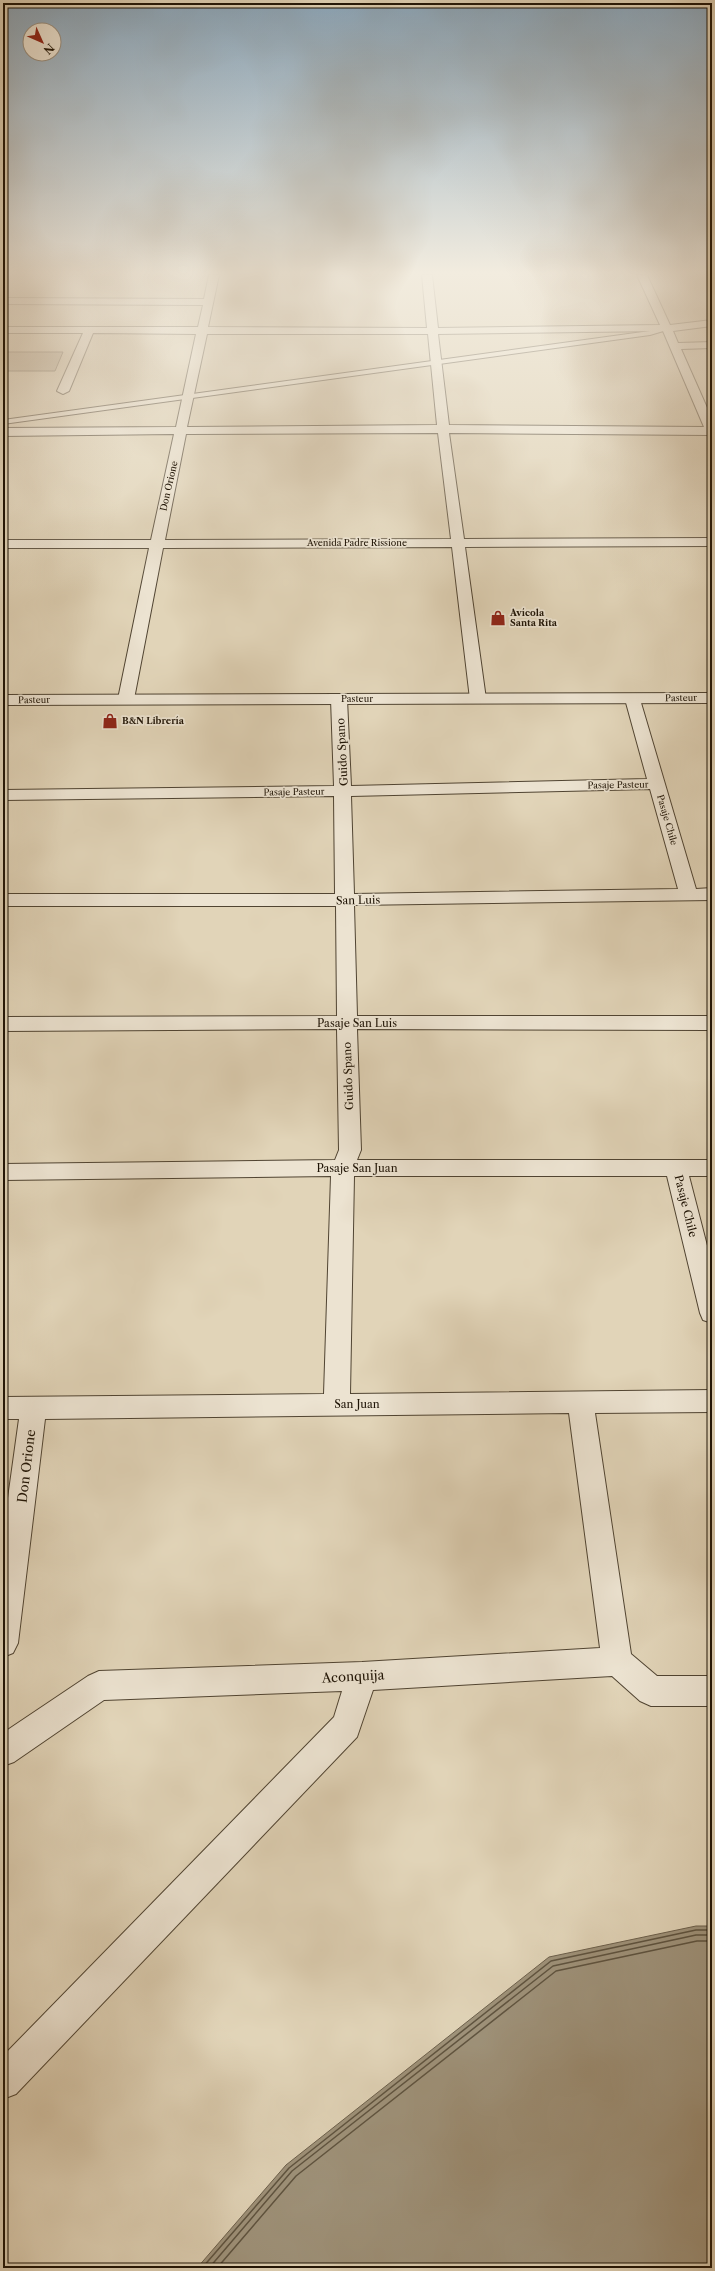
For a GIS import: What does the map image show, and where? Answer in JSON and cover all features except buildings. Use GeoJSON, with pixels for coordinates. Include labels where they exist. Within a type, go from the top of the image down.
{"type":"FeatureCollection","features":[{"type":"Feature","properties":{"kind":"street"},"geometry":{"type":"LineString","coordinates":[[62,391],[67,381]]}},
{"type":"Feature","properties":{"kind":"street","name":"Don Orione"},"geometry":{"type":"LineString","coordinates":[[126,699],[156,543],[193,381]]}},
{"type":"Feature","properties":{"kind":"street"},"geometry":{"type":"LineString","coordinates":[[439,381],[443,429],[460,543],[478,698]]}},
{"type":"Feature","properties":{"kind":"street"},"geometry":{"type":"LineString","coordinates":[[3,432],[443,429],[712,431],[689,381]]}},
{"type":"Feature","properties":{"kind":"street","name":"Avenida Padre Rissione"},"geometry":{"type":"LineString","coordinates":[[3,544],[712,542]]}},
{"type":"Feature","properties":{"kind":"street","name":"Pasteur"},"geometry":{"type":"LineString","coordinates":[[3,700],[712,698]]}},
{"type":"Feature","properties":{"kind":"street","name":"Pasaje Chile"},"geometry":{"type":"LineString","coordinates":[[633,699],[689,895]]}},
{"type":"Feature","properties":{"kind":"street","name":"Guido Spano"},"geometry":{"type":"LineString","coordinates":[[337,1404],[343,1168],[350,1150],[346,1023],[343,791],[339,700]]}},
{"type":"Feature","properties":{"kind":"street","name":"Pasaje Pasteur"},"geometry":{"type":"LineString","coordinates":[[3,795],[343,791],[657,784]]}},
{"type":"Feature","properties":{"kind":"street","name":"San Luis"},"geometry":{"type":"LineString","coordinates":[[3,900],[344,900],[712,894]]}},
{"type":"Feature","properties":{"kind":"street","name":"Pasaje San Luis"},"geometry":{"type":"LineString","coordinates":[[3,1024],[146,1022],[712,1023]]}},
{"type":"Feature","properties":{"kind":"street","name":"Pasaje San Juan"},"geometry":{"type":"LineString","coordinates":[[3,1172],[343,1168],[712,1168]]}},
{"type":"Feature","properties":{"kind":"street","name":"Pasaje Chile"},"geometry":{"type":"LineString","coordinates":[[676,1168],[712,1313]]}},
{"type":"Feature","properties":{"kind":"street","name":"San Juan"},"geometry":{"type":"LineString","coordinates":[[3,1408],[712,1401]]}},
{"type":"Feature","properties":{"kind":"street"},"geometry":{"type":"LineString","coordinates":[[580,1402],[617,1661],[651,1691],[712,1690]]}},
{"type":"Feature","properties":{"kind":"street","name":"Don Orione"},"geometry":{"type":"LineString","coordinates":[[3,1643],[33,1408]]}},
{"type":"Feature","properties":{"kind":"street","name":"Aconquija"},"geometry":{"type":"LineString","coordinates":[[3,1751],[99,1686],[362,1676],[617,1661]]}},
{"type":"Feature","properties":{"kind":"street"},"geometry":{"type":"LineString","coordinates":[[3,2081],[346,1726],[362,1676]]}},
{"type":"Feature","properties":{"kind":"lane"},"geometry":{"type":"LineString","coordinates":[[3,422],[298,381]]}},
{"type":"Feature","properties":{"kind":"water"},"geometry":{"type":"Polygon","coordinates":[[[696,1926],[712,1926],[712,2268],[197,2268],[286,2165],[549,1957],[696,1926]]]}},
{"type":"Feature","properties":{"kind":"place","name":"Avícola Santa Rita"},"geometry":{"type":"Point","coordinates":[498,618]}},
{"type":"Feature","properties":{"kind":"place","name":"B&N Librería"},"geometry":{"type":"Point","coordinates":[110,721]}}]}
